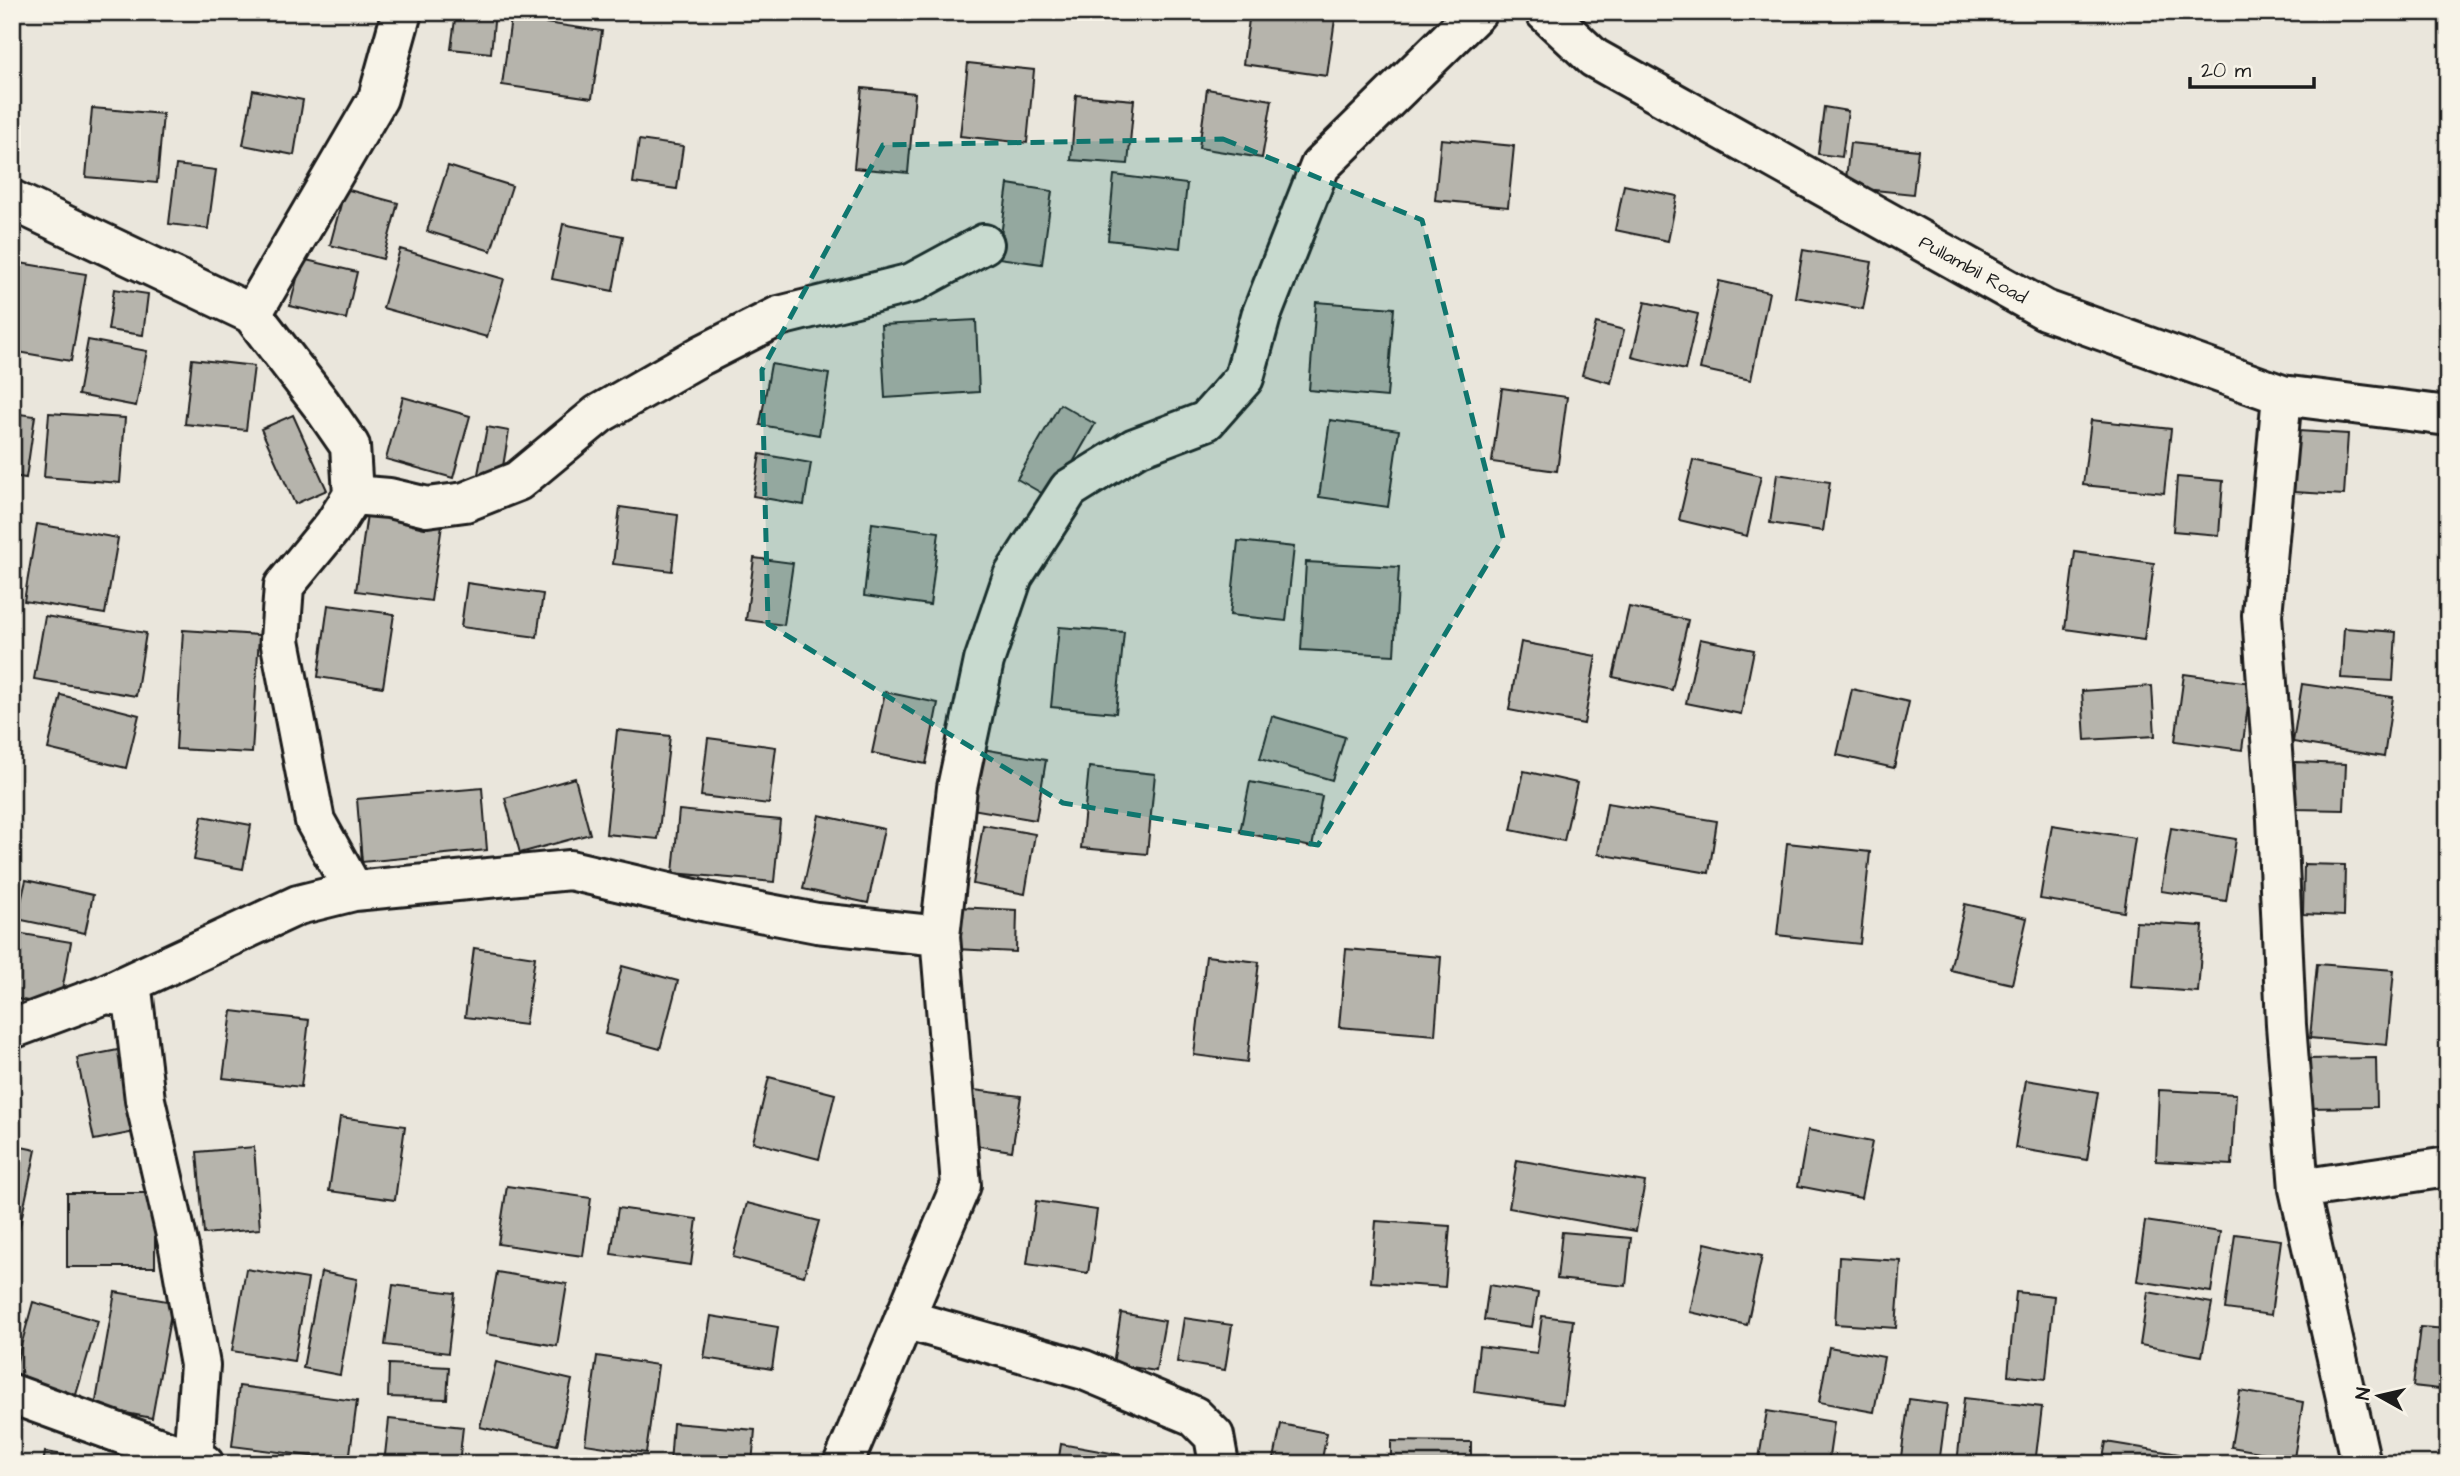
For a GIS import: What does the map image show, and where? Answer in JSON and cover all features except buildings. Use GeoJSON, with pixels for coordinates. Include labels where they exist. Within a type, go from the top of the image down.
{"type":"FeatureCollection","features":[{"type":"Feature","properties":{"kind":"street"},"geometry":{"type":"LineString","coordinates":[[252,314],[378,98],[402,12]]}},
{"type":"Feature","properties":{"kind":"street"},"geometry":{"type":"LineString","coordinates":[[843,1464],[961,1185],[940,936],[957,788],[984,661],[1013,576],[1069,489],[1135,448],[1206,421],[1244,379],[1261,316],[1320,166],[1477,12]]}},
{"type":"Feature","properties":{"kind":"street","name":"Pullambil Road"},"geometry":{"type":"LineString","coordinates":[[1545,12],[1594,58],[2045,310],[2282,395],[2448,416]]}},
{"type":"Feature","properties":{"kind":"street"},"geometry":{"type":"LineString","coordinates":[[12,200],[252,314],[350,446],[352,495],[334,525],[284,586],[280,640],[315,821],[354,891]]}},
{"type":"Feature","properties":{"kind":"street"},"geometry":{"type":"LineString","coordinates":[[352,495],[389,498],[427,507],[465,502],[518,481],[599,414],[702,355],[779,316],[912,283],[984,244]]}},
{"type":"Feature","properties":{"kind":"street"},"geometry":{"type":"LineString","coordinates":[[2282,395],[2262,615],[2277,819],[2286,1025],[2299,1189],[2361,1464]]}},
{"type":"Feature","properties":{"kind":"street"},"geometry":{"type":"LineString","coordinates":[[12,1029],[106,994],[298,905],[354,891],[570,870],[707,902],[817,923],[940,936]]}},
{"type":"Feature","properties":{"kind":"street"},"geometry":{"type":"LineString","coordinates":[[12,1394],[198,1461],[200,1365],[179,1248],[145,1100],[133,998],[106,994]]}},
{"type":"Feature","properties":{"kind":"street"},"geometry":{"type":"LineString","coordinates":[[2299,1189],[2448,1167]]}},
{"type":"Feature","properties":{"kind":"street"},"geometry":{"type":"LineString","coordinates":[[904,1319],[1084,1370],[1194,1416],[1214,1436],[1219,1464]]}},
{"type":"Feature","properties":{"kind":"highlighted area"},"geometry":{"type":"Polygon","coordinates":[[[1223,139],[1422,220],[1503,538],[1318,845],[1063,803],[768,624],[762,370],[883,145],[1223,139]]]}}]}
